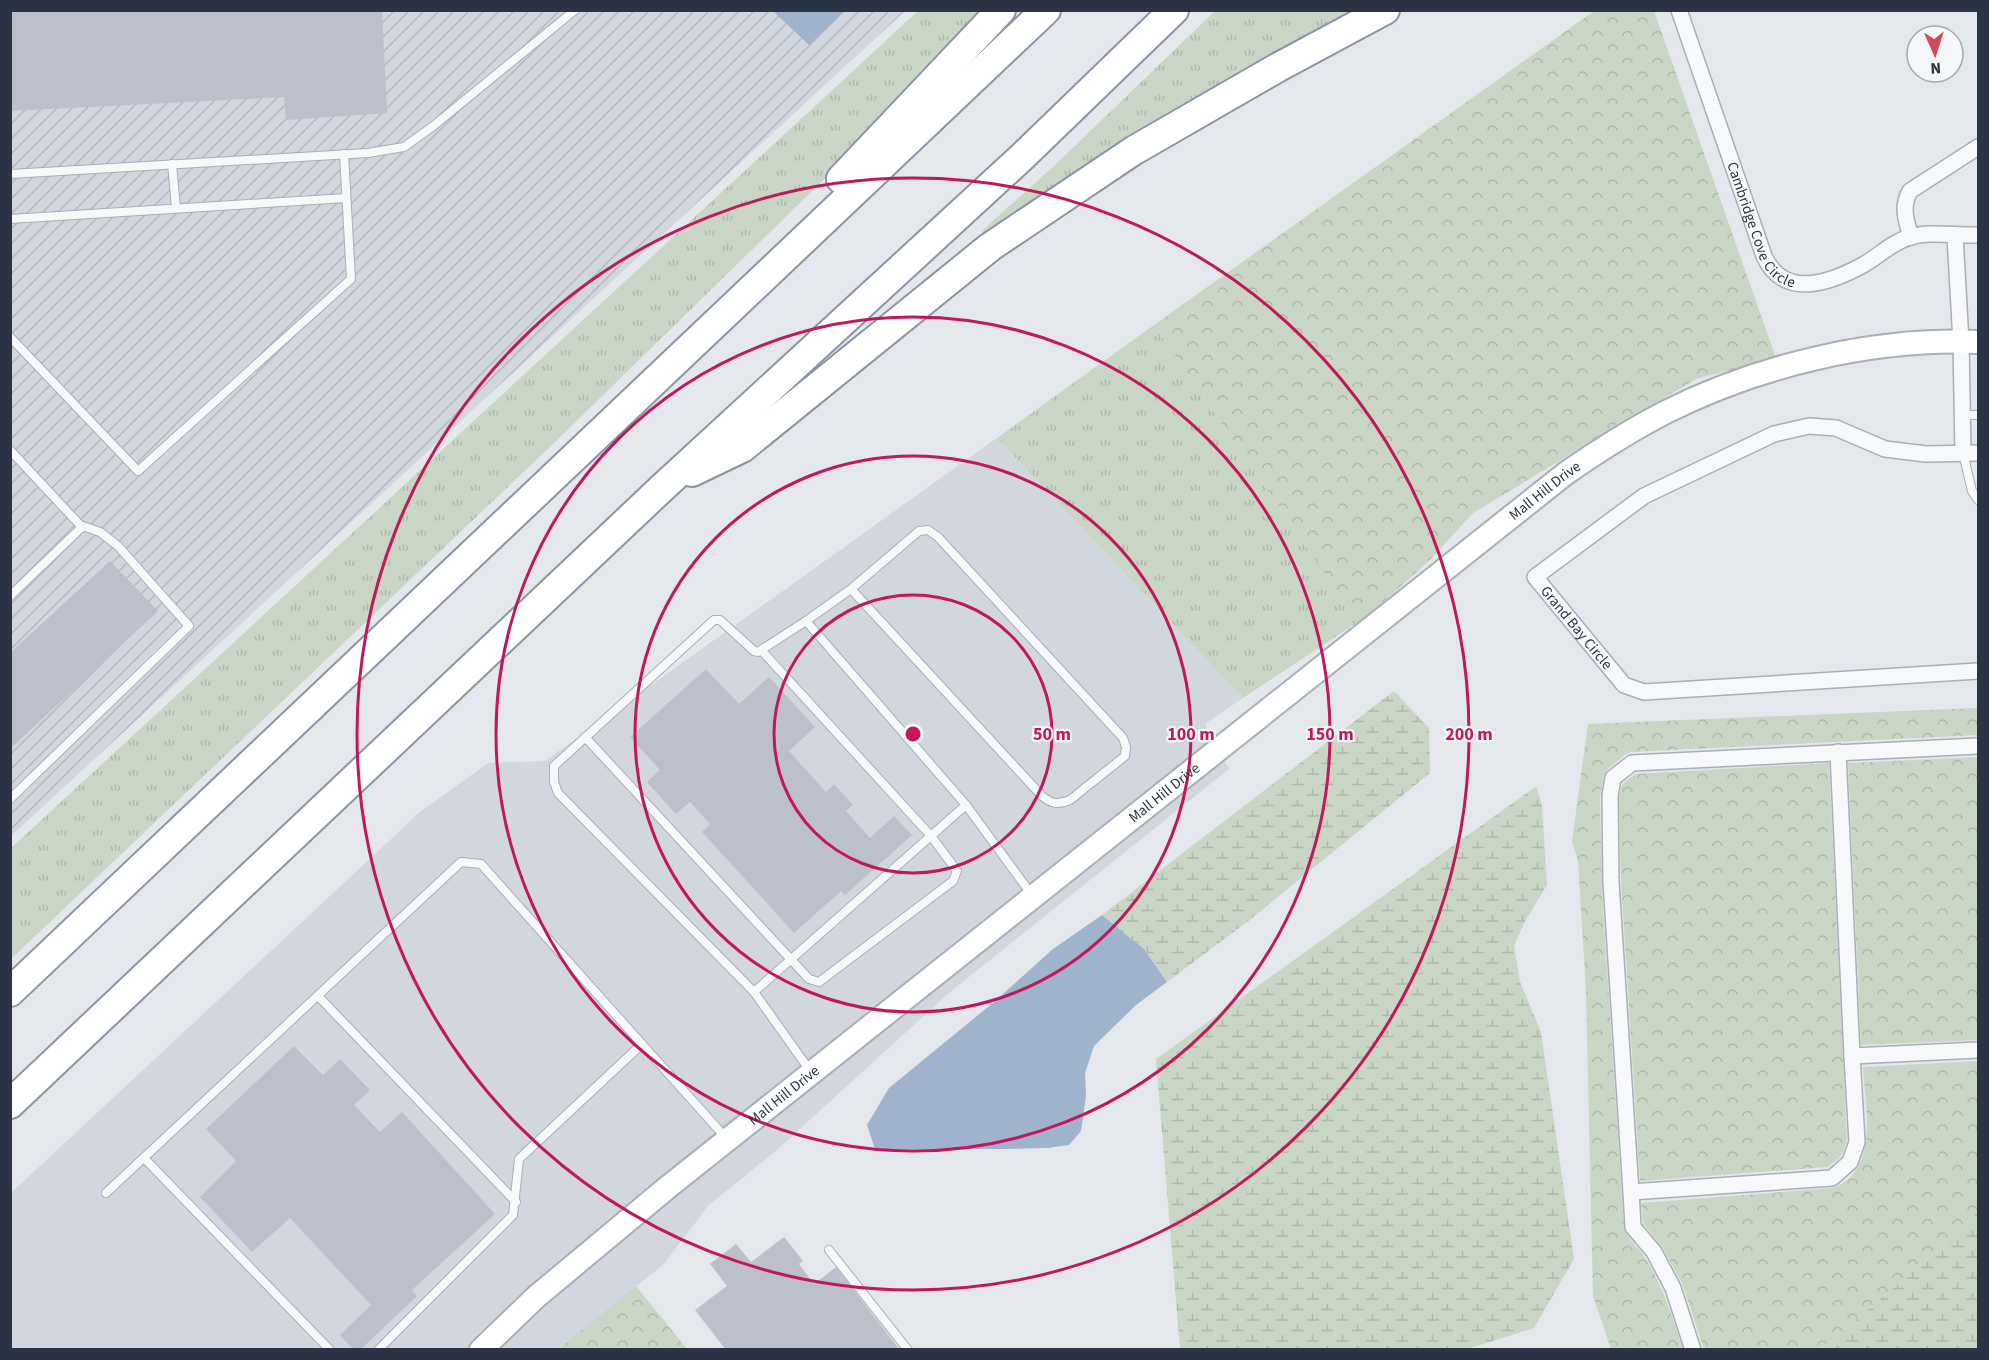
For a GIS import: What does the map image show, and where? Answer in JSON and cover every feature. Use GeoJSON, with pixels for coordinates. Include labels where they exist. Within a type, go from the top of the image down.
{"type":"FeatureCollection","features":[{"type":"Feature","properties":{"kind":"highway"},"geometry":{"type":"LineString","coordinates":[[630,404],[1001,10]]}},
{"type":"Feature","properties":{"kind":"highway"},"geometry":{"type":"LineString","coordinates":[[10,992],[1046,10]]}},
{"type":"Feature","properties":{"kind":"highway"},"geometry":{"type":"LineString","coordinates":[[10,1104],[663,487],[1023,156],[1174,10]]}},
{"type":"Feature","properties":{"kind":"highway"},"geometry":{"type":"LineString","coordinates":[[663,487],[742,448],[990,247],[1133,150],[1385,10]]}},
{"type":"Feature","properties":{"kind":"street","name":"Cambridge Cove Circle"},"geometry":{"type":"LineString","coordinates":[[1678,10],[1764,256],[1767,264],[1777,275],[1798,284],[1817,283],[1865,264],[1896,242],[1911,237],[1928,234],[1978,235]]}},
{"type":"Feature","properties":{"kind":"street"},"geometry":{"type":"LineString","coordinates":[[1911,237],[1904,212],[1905,200],[1910,191],[1978,147]]}},
{"type":"Feature","properties":{"kind":"street"},"geometry":{"type":"LineString","coordinates":[[1955,236],[1970,342],[1971,453]]}},
{"type":"Feature","properties":{"kind":"street","name":"Mall Hill Drive"},"geometry":{"type":"LineString","coordinates":[[481,1350],[536,1298],[728,1139],[1556,481],[1628,433],[1667,412],[1711,392],[1760,374],[1810,361],[1894,346],[1970,342]]}},
{"type":"Feature","properties":{"kind":"street","name":"Grand Bay Circle"},"geometry":{"type":"LineString","coordinates":[[1971,453],[1926,454],[1885,449],[1836,428],[1809,426],[1774,434],[1644,496],[1535,577],[1624,685],[1644,692],[1978,671]]}},
{"type":"Feature","properties":{"kind":"street"},"geometry":{"type":"LineString","coordinates":[[1694,1350],[1673,1288],[1654,1252],[1633,1227],[1611,882],[1610,796],[1613,778],[1632,763],[1978,746]]}},
{"type":"Feature","properties":{"kind":"street"},"geometry":{"type":"LineString","coordinates":[[1631,1192],[1832,1178],[1850,1162],[1857,1142],[1838,752]]}},
{"type":"Feature","properties":{"kind":"street"},"geometry":{"type":"LineString","coordinates":[[1852,1056],[1978,1050]]}},
{"type":"Feature","properties":{"kind":"lane"},"geometry":{"type":"LineString","coordinates":[[10,174],[344,154],[404,147],[432,127],[575,10]]}},
{"type":"Feature","properties":{"kind":"lane"},"geometry":{"type":"LineString","coordinates":[[10,338],[138,471],[351,279],[344,154]]}},
{"type":"Feature","properties":{"kind":"lane"},"geometry":{"type":"LineString","coordinates":[[172,164],[176,208]]}},
{"type":"Feature","properties":{"kind":"lane"},"geometry":{"type":"LineString","coordinates":[[10,219],[346,198]]}},
{"type":"Feature","properties":{"kind":"lane"},"geometry":{"type":"LineString","coordinates":[[10,450],[82,526],[100,532],[118,546],[189,626],[10,799]]}},
{"type":"Feature","properties":{"kind":"lane"},"geometry":{"type":"LineString","coordinates":[[1971,453],[1972,491],[1978,500]]}},
{"type":"Feature","properties":{"kind":"lane"},"geometry":{"type":"LineString","coordinates":[[10,596],[82,526]]}},
{"type":"Feature","properties":{"kind":"lane"},"geometry":{"type":"LineString","coordinates":[[812,1072],[754,992],[558,793],[554,782],[554,766],[714,620],[720,620],[754,651],[762,651],[850,589],[919,531],[928,530],[938,537],[1123,738],[1126,747],[1125,756],[1070,800],[1059,804],[1052,803],[1042,796],[850,589]]}},
{"type":"Feature","properties":{"kind":"lane"},"geometry":{"type":"LineString","coordinates":[[806,621],[966,805],[1033,896]]}},
{"type":"Feature","properties":{"kind":"lane"},"geometry":{"type":"LineString","coordinates":[[585,737],[808,979],[819,982],[953,881],[956,877],[955,866],[931,836],[762,651]]}},
{"type":"Feature","properties":{"kind":"lane"},"geometry":{"type":"LineString","coordinates":[[754,992],[966,805]]}},
{"type":"Feature","properties":{"kind":"lane"},"geometry":{"type":"LineString","coordinates":[[106,1193],[461,862],[481,864],[728,1139]]}},
{"type":"Feature","properties":{"kind":"lane"},"geometry":{"type":"LineString","coordinates":[[318,996],[516,1202]]}},
{"type":"Feature","properties":{"kind":"lane"},"geometry":{"type":"LineString","coordinates":[[378,1350],[513,1215],[519,1160],[642,1044]]}},
{"type":"Feature","properties":{"kind":"lane"},"geometry":{"type":"LineString","coordinates":[[144,1158],[330,1350]]}},
{"type":"Feature","properties":{"kind":"lane"},"geometry":{"type":"LineString","coordinates":[[829,1250],[908,1350]]}},
{"type":"Feature","properties":{"kind":"shaded area"},"geometry":{"type":"Polygon","coordinates":[[[773,10],[809,45],[845,11],[905,11],[11,836],[11,11],[773,10]]]}},
{"type":"Feature","properties":{"kind":"shaded area"},"geometry":{"type":"Polygon","coordinates":[[[997,438],[1243,698],[1205,724],[1213,740],[530,1289],[467,1349],[11,1350],[11,1193],[420,812],[488,763],[545,761],[997,438]]]}},
{"type":"Feature","properties":{"kind":"shaded area"},"geometry":{"type":"Polygon","coordinates":[[[1223,758],[1229,769],[950,992],[779,1148],[708,1206],[664,1264],[558,1349],[495,1350],[542,1306],[674,1195],[1223,758]]]}},
{"type":"Feature","properties":{"kind":"green space"},"geometry":{"type":"Polygon","coordinates":[[[918,11],[992,11],[929,77],[552,445],[11,959],[11,848],[918,11]]]}},
{"type":"Feature","properties":{"kind":"green space"},"geometry":{"type":"Polygon","coordinates":[[[1215,11],[1377,11],[981,236],[984,229],[1055,165],[1215,11]]]}},
{"type":"Feature","properties":{"kind":"green space"},"geometry":{"type":"Polygon","coordinates":[[[1594,11],[1654,11],[1776,358],[1696,379],[1473,513],[1431,559],[1358,622],[1154,325],[1594,11]]]}},
{"type":"Feature","properties":{"kind":"green space"},"geometry":{"type":"Polygon","coordinates":[[[1154,325],[1358,622],[1243,698],[997,438],[1154,325]]]}},
{"type":"Feature","properties":{"kind":"green space"},"geometry":{"type":"Polygon","coordinates":[[[1394,691],[1429,728],[1430,773],[1247,922],[1167,982],[1144,949],[1102,915],[1394,691]]]}},
{"type":"Feature","properties":{"kind":"green space"},"geometry":{"type":"Polygon","coordinates":[[[1978,708],[1978,735],[1631,752],[1608,769],[1604,776],[1600,797],[1602,893],[1624,1228],[1654,1273],[1683,1349],[1611,1349],[1593,1296],[1586,990],[1578,861],[1572,841],[1588,724],[1978,708]]]}},
{"type":"Feature","properties":{"kind":"green space"},"geometry":{"type":"Polygon","coordinates":[[[1978,757],[1978,1040],[1861,1045],[1848,763],[1978,757]]]}},
{"type":"Feature","properties":{"kind":"green space"},"geometry":{"type":"Polygon","coordinates":[[[1829,763],[1847,1140],[1842,1155],[1828,1167],[1640,1181],[1621,881],[1619,798],[1622,784],[1635,774],[1829,763]]]}},
{"type":"Feature","properties":{"kind":"green space"},"geometry":{"type":"Polygon","coordinates":[[[1535,787],[1542,806],[1547,885],[1524,923],[1514,946],[1520,982],[1541,1032],[1574,1259],[1534,1328],[1467,1349],[1180,1349],[1156,1059],[1535,787]]]}},
{"type":"Feature","properties":{"kind":"green space"},"geometry":{"type":"Polygon","coordinates":[[[1978,1061],[1978,1212],[1936,1252],[1821,1349],[1704,1349],[1682,1283],[1662,1247],[1643,1223],[1641,1203],[1833,1188],[1848,1179],[1858,1167],[1864,1152],[1867,1118],[1863,1067],[1978,1061]]]}},
{"type":"Feature","properties":{"kind":"green space"},"geometry":{"type":"Polygon","coordinates":[[[1978,1212],[1978,1349],[1821,1349],[1936,1252],[1978,1212]]]}},
{"type":"Feature","properties":{"kind":"green space"},"geometry":{"type":"Polygon","coordinates":[[[636,1286],[687,1349],[558,1349],[636,1286]]]}},
{"type":"Feature","properties":{"kind":"water"},"geometry":{"type":"Polygon","coordinates":[[[773,11],[845,11],[809,45],[773,11]]]}},
{"type":"Feature","properties":{"kind":"water"},"geometry":{"type":"Polygon","coordinates":[[[1102,915],[1144,949],[1167,982],[1136,1005],[1094,1046],[1085,1073],[1086,1096],[1081,1131],[1069,1145],[1003,1149],[875,1149],[867,1125],[889,1088],[994,1002],[1053,949],[1102,915]]]}},
{"type":"Feature","properties":{"kind":"building"},"geometry":{"type":"Polygon","coordinates":[[[10,10],[382,10],[387,113],[286,120],[284,97],[10,111],[10,10]]]}},
{"type":"Feature","properties":{"kind":"building"},"geometry":{"type":"Polygon","coordinates":[[[110,561],[158,611],[10,749],[10,653],[110,561]]]}},
{"type":"Feature","properties":{"kind":"building"},"geometry":{"type":"Polygon","coordinates":[[[706,669],[739,704],[769,677],[815,727],[789,751],[826,792],[834,784],[853,805],[846,811],[870,838],[894,816],[912,835],[845,895],[841,891],[794,933],[702,832],[710,824],[690,802],[676,814],[647,782],[660,770],[630,737],[706,669]]]}},
{"type":"Feature","properties":{"kind":"building"},"geometry":{"type":"Polygon","coordinates":[[[294,1046],[323,1075],[340,1059],[370,1090],[354,1105],[380,1132],[402,1112],[495,1214],[412,1290],[417,1296],[360,1350],[354,1350],[340,1335],[371,1305],[290,1218],[252,1252],[200,1197],[236,1161],[206,1129],[294,1046]]]}},
{"type":"Feature","properties":{"kind":"building"},"geometry":{"type":"Polygon","coordinates":[[[784,1237],[803,1261],[799,1264],[814,1284],[836,1267],[900,1350],[726,1350],[695,1310],[727,1286],[710,1264],[736,1244],[751,1262],[784,1237]]]}}]}
